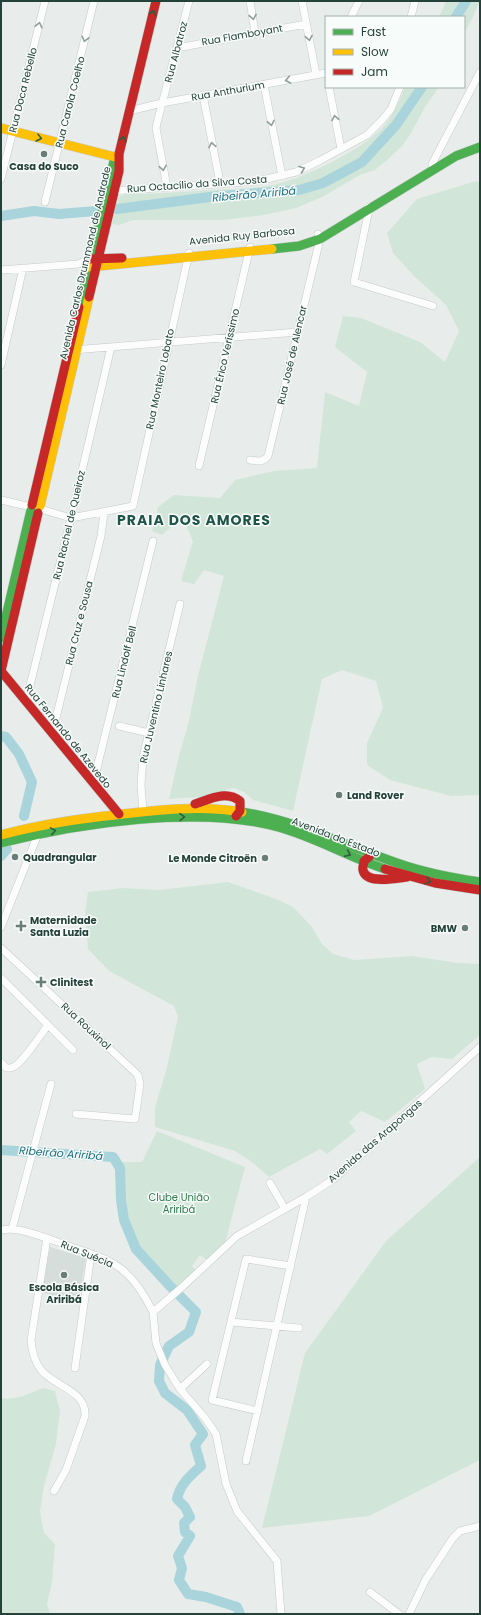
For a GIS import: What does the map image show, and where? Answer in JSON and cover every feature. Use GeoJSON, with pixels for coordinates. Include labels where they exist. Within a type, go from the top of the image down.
{"type":"FeatureCollection","features":[{"type":"Feature","properties":{"kind":"main road","name":"Avenida Carlos Drummond de Andrade"},"geometry":{"type":"LineString","coordinates":[[1,671],[3,641],[73,350],[93,263],[105,198],[129,111],[156,1]]}},
{"type":"Feature","properties":{"kind":"main road"},"geometry":{"type":"LineString","coordinates":[[1,128],[117,156]]}},
{"type":"Feature","properties":{"kind":"main road","name":"Avenida Ruy Barbosa"},"geometry":{"type":"LineString","coordinates":[[93,263],[250,249],[297,242],[319,236],[368,207],[454,151],[480,142]]}},
{"type":"Feature","properties":{"kind":"main road","name":"Avenida Ruy Barbosa"},"geometry":{"type":"LineString","coordinates":[[433,166],[480,147]]}},
{"type":"Feature","properties":{"kind":"main road","name":"Avenida Carlos Drummond de Andrade"},"geometry":{"type":"LineString","coordinates":[[93,263],[115,190],[119,171],[117,156]]}},
{"type":"Feature","properties":{"kind":"main road","name":"Rua Fernando de Azevedo"},"geometry":{"type":"LineString","coordinates":[[1,671],[119,814]]}},
{"type":"Feature","properties":{"kind":"main road"},"geometry":{"type":"LineString","coordinates":[[183,807],[232,795],[240,801],[240,811],[234,819]]}},
{"type":"Feature","properties":{"kind":"main road","name":"Avenida do Estado"},"geometry":{"type":"LineString","coordinates":[[15,835],[58,822],[119,814],[183,807],[224,809],[280,820],[373,854],[441,876],[480,882]]}},
{"type":"Feature","properties":{"kind":"main road","name":"Avenida do Estado"},"geometry":{"type":"LineString","coordinates":[[15,835],[38,834],[160,818],[197,817],[234,819],[264,824],[299,833],[364,861],[413,877],[448,886],[480,890]]}},
{"type":"Feature","properties":{"kind":"main road"},"geometry":{"type":"LineString","coordinates":[[1,835],[15,835]]}},
{"type":"Feature","properties":{"kind":"main road"},"geometry":{"type":"LineString","coordinates":[[1,843],[15,835]]}},
{"type":"Feature","properties":{"kind":"main road"},"geometry":{"type":"LineString","coordinates":[[373,854],[364,861],[363,870],[365,875],[369,878],[383,879],[413,877]]}},
{"type":"Feature","properties":{"kind":"street","name":"Rua Doca Rebello"},"geometry":{"type":"LineString","coordinates":[[1,179],[45,1]]}},
{"type":"Feature","properties":{"kind":"street","name":"Rua Carola Coelho"},"geometry":{"type":"LineString","coordinates":[[45,202],[94,1]]}},
{"type":"Feature","properties":{"kind":"street","name":"Rua Albatroz"},"geometry":{"type":"LineString","coordinates":[[167,187],[156,128],[189,1]]}},
{"type":"Feature","properties":{"kind":"street"},"geometry":{"type":"LineString","coordinates":[[250,1],[255,32]]}},
{"type":"Feature","properties":{"kind":"street"},"geometry":{"type":"LineString","coordinates":[[302,1],[316,74]]}},
{"type":"Feature","properties":{"kind":"street"},"geometry":{"type":"LineString","coordinates":[[352,16],[359,1]]}},
{"type":"Feature","properties":{"kind":"street"},"geometry":{"type":"LineString","coordinates":[[410,16],[415,1]]}},
{"type":"Feature","properties":{"kind":"street","name":"Rua Flamboyant"},"geometry":{"type":"LineString","coordinates":[[177,48],[255,32],[306,24]]}},
{"type":"Feature","properties":{"kind":"street"},"geometry":{"type":"LineString","coordinates":[[433,166],[480,72]]}},
{"type":"Feature","properties":{"kind":"street","name":"Rua Anthurium"},"geometry":{"type":"LineString","coordinates":[[129,111],[162,102],[325,73]]}},
{"type":"Feature","properties":{"kind":"street"},"geometry":{"type":"LineString","coordinates":[[264,84],[282,176]]}},
{"type":"Feature","properties":{"kind":"street"},"geometry":{"type":"LineString","coordinates":[[329,88],[341,149]]}},
{"type":"Feature","properties":{"kind":"street","name":"Rua Octacílio da Silva Costa"},"geometry":{"type":"LineString","coordinates":[[105,198],[110,192],[115,190],[258,181],[282,176],[306,167],[372,131],[391,109],[400,88]]}},
{"type":"Feature","properties":{"kind":"street"},"geometry":{"type":"LineString","coordinates":[[203,95],[220,183]]}},
{"type":"Feature","properties":{"kind":"street"},"geometry":{"type":"LineString","coordinates":[[368,207],[354,282],[433,306]]}},
{"type":"Feature","properties":{"kind":"street","name":"Rua José de Alencar"},"geometry":{"type":"LineString","coordinates":[[250,460],[266,460],[268,456],[298,332],[319,236]]}},
{"type":"Feature","properties":{"kind":"street","name":"Rua Érico Veríssimo"},"geometry":{"type":"LineString","coordinates":[[200,466],[250,249]]}},
{"type":"Feature","properties":{"kind":"street","name":"Rua Monteiro Lobato"},"geometry":{"type":"LineString","coordinates":[[104,513],[133,506],[168,342],[189,255]]}},
{"type":"Feature","properties":{"kind":"street","name":"Avenida Ruy Barbosa"},"geometry":{"type":"LineString","coordinates":[[1,270],[93,263]]}},
{"type":"Feature","properties":{"kind":"street"},"geometry":{"type":"LineString","coordinates":[[1,365],[24,268]]}},
{"type":"Feature","properties":{"kind":"street"},"geometry":{"type":"LineString","coordinates":[[73,350],[298,332]]}},
{"type":"Feature","properties":{"kind":"street","name":"Rua Rachel de Queiroz"},"geometry":{"type":"LineString","coordinates":[[26,702],[111,347]]}},
{"type":"Feature","properties":{"kind":"street"},"geometry":{"type":"LineString","coordinates":[[1,500],[71,518],[104,513]]}},
{"type":"Feature","properties":{"kind":"street","name":"Rua Cruz e Sousa"},"geometry":{"type":"LineString","coordinates":[[52,734],[101,536],[104,513]]}},
{"type":"Feature","properties":{"kind":"street","name":"Rua Lindolf Bell"},"geometry":{"type":"LineString","coordinates":[[94,784],[153,541]]}},
{"type":"Feature","properties":{"kind":"street","name":"Rua Juventino Linhares"},"geometry":{"type":"LineString","coordinates":[[144,811],[141,772],[180,604]]}},
{"type":"Feature","properties":{"kind":"street"},"geometry":{"type":"LineString","coordinates":[[119,726],[149,734]]}},
{"type":"Feature","properties":{"kind":"street"},"geometry":{"type":"LineString","coordinates":[[1,927],[38,834]]}},
{"type":"Feature","properties":{"kind":"street","name":"Rua Rouxinol"},"geometry":{"type":"LineString","coordinates":[[1,948],[138,1075],[140,1084],[135,1119],[76,1114]]}},
{"type":"Feature","properties":{"kind":"street"},"geometry":{"type":"LineString","coordinates":[[1,978],[73,1050]]}},
{"type":"Feature","properties":{"kind":"street"},"geometry":{"type":"LineString","coordinates":[[1,1062],[6,1068],[13,1068],[24,1059],[30,1048],[48,1025]]}},
{"type":"Feature","properties":{"kind":"street","name":"Avenida das Arapongas"},"geometry":{"type":"LineString","coordinates":[[153,1312],[237,1236],[306,1197],[340,1174],[480,1047]]}},
{"type":"Feature","properties":{"kind":"street"},"geometry":{"type":"LineString","coordinates":[[12,1229],[51,1084]]}},
{"type":"Feature","properties":{"kind":"street"},"geometry":{"type":"LineString","coordinates":[[270,1182],[285,1209]]}},
{"type":"Feature","properties":{"kind":"street"},"geometry":{"type":"LineString","coordinates":[[246,1461],[306,1197]]}},
{"type":"Feature","properties":{"kind":"street","name":"Rua Suécia"},"geometry":{"type":"LineString","coordinates":[[1,1230],[12,1229],[28,1232],[91,1254],[113,1264],[126,1273],[144,1295],[153,1312]]}},
{"type":"Feature","properties":{"kind":"street"},"geometry":{"type":"LineString","coordinates":[[47,1238],[31,1340],[32,1354],[38,1365],[47,1376],[74,1394],[81,1400],[86,1409],[85,1416],[66,1470],[54,1491]]}},
{"type":"Feature","properties":{"kind":"street"},"geometry":{"type":"LineString","coordinates":[[75,1368],[91,1254]]}},
{"type":"Feature","properties":{"kind":"street"},"geometry":{"type":"LineString","coordinates":[[258,1411],[212,1400],[246,1259],[291,1266]]}},
{"type":"Feature","properties":{"kind":"street"},"geometry":{"type":"LineString","coordinates":[[153,1312],[155,1338],[165,1365],[180,1389],[205,1418],[216,1434],[226,1484],[237,1511],[277,1561],[281,1614]]}},
{"type":"Feature","properties":{"kind":"street"},"geometry":{"type":"LineString","coordinates":[[231,1322],[299,1328]]}},
{"type":"Feature","properties":{"kind":"street"},"geometry":{"type":"LineString","coordinates":[[180,1389],[207,1364]]}},
{"type":"Feature","properties":{"kind":"street"},"geometry":{"type":"LineString","coordinates":[[409,1614],[426,1580],[453,1538],[460,1531],[480,1526]]}},
{"type":"Feature","properties":{"kind":"street"},"geometry":{"type":"LineString","coordinates":[[370,1592],[399,1614]]}},
{"type":"Feature","properties":{"kind":"shaded area","name":"Escola Básica Ariribá"},"geometry":{"type":"Polygon","coordinates":[[[50,1247],[86,1258],[78,1305],[42,1292],[50,1247]]]}},
{"type":"Feature","properties":{"kind":"green space"},"geometry":{"type":"Polygon","coordinates":[[[446,1],[480,1],[465,32],[465,16],[439,16],[446,1]]]}},
{"type":"Feature","properties":{"kind":"green space"},"geometry":{"type":"Polygon","coordinates":[[[405,88],[438,88],[425,107],[403,145],[387,160],[375,170],[360,175],[322,197],[296,208],[264,215],[223,220],[133,220],[119,225],[112,224],[119,197],[125,194],[168,193],[261,187],[289,181],[302,176],[343,156],[367,141],[382,129],[394,112],[405,88]]]}},
{"type":"Feature","properties":{"kind":"green space"},"geometry":{"type":"Polygon","coordinates":[[[476,181],[480,182],[480,795],[451,796],[390,780],[367,765],[367,743],[383,708],[376,681],[342,670],[322,679],[293,811],[253,800],[244,792],[233,788],[201,797],[169,799],[189,721],[198,676],[224,576],[204,570],[194,584],[181,581],[193,541],[186,525],[178,521],[162,535],[152,531],[158,507],[174,495],[220,498],[235,480],[274,471],[317,468],[325,392],[359,406],[367,372],[335,347],[343,316],[361,318],[420,342],[445,362],[459,331],[446,305],[414,276],[393,253],[387,233],[417,199],[476,181]]]}},
{"type":"Feature","properties":{"kind":"green space"},"geometry":{"type":"Polygon","coordinates":[[[228,882],[276,899],[293,907],[312,927],[322,944],[333,954],[355,960],[412,956],[458,963],[480,964],[480,1035],[452,1059],[432,1057],[417,1064],[425,1089],[385,1122],[361,1111],[349,1122],[356,1131],[327,1154],[320,1149],[269,1177],[252,1162],[235,1151],[155,1127],[155,1108],[167,1067],[178,1017],[174,1006],[109,971],[88,949],[85,912],[88,892],[122,888],[159,890],[228,882]]]}},
{"type":"Feature","properties":{"kind":"green space","name":"Clube União Ariribá"},"geometry":{"type":"Polygon","coordinates":[[[157,1131],[245,1167],[225,1243],[207,1260],[200,1255],[192,1266],[196,1270],[176,1289],[142,1253],[129,1228],[124,1206],[121,1162],[142,1162],[157,1131]]]}},
{"type":"Feature","properties":{"kind":"green space"},"geometry":{"type":"Polygon","coordinates":[[[480,1157],[480,1460],[369,1516],[262,1528],[305,1353],[386,1241],[480,1157]]]}},
{"type":"Feature","properties":{"kind":"green space"},"geometry":{"type":"Polygon","coordinates":[[[43,1388],[55,1391],[60,1411],[56,1444],[44,1486],[40,1511],[44,1533],[55,1544],[52,1582],[47,1604],[50,1614],[1,1614],[1,1398],[6,1399],[17,1397],[43,1388]]]}},
{"type":"Feature","properties":{"kind":"waterway","name":"Ribeirão Ariribá"},"geometry":{"type":"LineString","coordinates":[[457,16],[466,1]]}},
{"type":"Feature","properties":{"kind":"waterway","name":"Ribeirão Ariribá"},"geometry":{"type":"LineString","coordinates":[[117,209],[210,197],[299,190],[323,183],[362,162],[396,125],[421,88]]}},
{"type":"Feature","properties":{"kind":"waterway","name":"Ribeirão Ariribá"},"geometry":{"type":"LineString","coordinates":[[1,216],[34,211],[59,214],[96,211]]}},
{"type":"Feature","properties":{"kind":"waterway","name":"Ribeirão Ariribá"},"geometry":{"type":"LineString","coordinates":[[1,736],[6,737],[19,754],[32,782],[24,816]]}},
{"type":"Feature","properties":{"kind":"waterway","name":"Ribeirão Ariribá"},"geometry":{"type":"LineString","coordinates":[[1,856],[7,849]]}},
{"type":"Feature","properties":{"kind":"waterway","name":"Ribeirão Ariribá"},"geometry":{"type":"LineString","coordinates":[[1,1150],[113,1157],[120,1168],[121,1200],[124,1220],[136,1249],[196,1312],[189,1332],[169,1346],[160,1365],[159,1381],[165,1393],[187,1410],[203,1434],[195,1445],[201,1466],[189,1477],[180,1489],[177,1499],[185,1507],[190,1517],[184,1523],[185,1532],[190,1536],[178,1556],[182,1568],[179,1580],[188,1594],[206,1597],[237,1607],[240,1614]]}},
{"type":"Feature","properties":{"kind":"traffic: fast"},"geometry":{"type":"LineString","coordinates":[[272,249],[299,246],[320,239],[456,156],[480,147]]}},
{"type":"Feature","properties":{"kind":"traffic: fast"},"geometry":{"type":"LineString","coordinates":[[79,307],[115,157]]}},
{"type":"Feature","properties":{"kind":"traffic: fast"},"geometry":{"type":"LineString","coordinates":[[1,638],[31,510]]}},
{"type":"Feature","properties":{"kind":"traffic: fast"},"geometry":{"type":"LineString","coordinates":[[242,812],[283,821],[380,857],[420,870],[480,882]]}},
{"type":"Feature","properties":{"kind":"traffic: fast"},"geometry":{"type":"LineString","coordinates":[[1,843],[102,823],[139,819],[212,817],[247,821],[292,831],[385,869]]}},
{"type":"Feature","properties":{"kind":"traffic: slow"},"geometry":{"type":"LineString","coordinates":[[1,128],[115,157],[119,154]]}},
{"type":"Feature","properties":{"kind":"traffic: slow"},"geometry":{"type":"LineString","coordinates":[[89,267],[272,249]]}},
{"type":"Feature","properties":{"kind":"traffic: slow"},"geometry":{"type":"LineString","coordinates":[[40,506],[89,297]]}},
{"type":"Feature","properties":{"kind":"traffic: slow"},"geometry":{"type":"LineString","coordinates":[[1,835],[29,828],[86,818],[147,811],[210,809],[242,812]]}},
{"type":"Feature","properties":{"kind":"traffic: jam"},"geometry":{"type":"LineString","coordinates":[[89,297],[119,171],[119,154],[156,1]]}},
{"type":"Feature","properties":{"kind":"traffic: jam"},"geometry":{"type":"LineString","coordinates":[[90,259],[122,258]]}},
{"type":"Feature","properties":{"kind":"traffic: jam"},"geometry":{"type":"LineString","coordinates":[[32,505],[79,307]]}},
{"type":"Feature","properties":{"kind":"traffic: jam"},"geometry":{"type":"LineString","coordinates":[[1,671],[38,513]]}},
{"type":"Feature","properties":{"kind":"traffic: jam"},"geometry":{"type":"LineString","coordinates":[[1,671],[119,814]]}},
{"type":"Feature","properties":{"kind":"traffic: jam"},"geometry":{"type":"LineString","coordinates":[[195,804],[218,796],[229,796],[240,801],[240,811],[236,816]]}},
{"type":"Feature","properties":{"kind":"traffic: jam"},"geometry":{"type":"LineString","coordinates":[[369,857],[364,861],[363,869],[365,875],[370,878],[382,880],[407,877]]}},
{"type":"Feature","properties":{"kind":"traffic: jam"},"geometry":{"type":"LineString","coordinates":[[385,869],[435,883],[480,890]]}},
{"type":"Feature","properties":{"kind":"place","name":"Casa do Suco"},"geometry":{"type":"Point","coordinates":[44,154]}},
{"type":"Feature","properties":{"kind":"place","name":"Land Rover"},"geometry":{"type":"Point","coordinates":[339,795]}},
{"type":"Feature","properties":{"kind":"place","name":"Quadrangular"},"geometry":{"type":"Point","coordinates":[15,857]}},
{"type":"Feature","properties":{"kind":"place","name":"Le Monde Citroën"},"geometry":{"type":"Point","coordinates":[265,858]}},
{"type":"Feature","properties":{"kind":"place","name":"Maternidade Santa Luzia"},"geometry":{"type":"Point","coordinates":[21,926]}},
{"type":"Feature","properties":{"kind":"place","name":"BMW"},"geometry":{"type":"Point","coordinates":[465,928]}},
{"type":"Feature","properties":{"kind":"place","name":"Clinitest"},"geometry":{"type":"Point","coordinates":[41,982]}},
{"type":"Feature","properties":{"kind":"place","name":"Escola Básica Ariribá"},"geometry":{"type":"Point","coordinates":[64,1275]}},
{"type":"Feature","properties":{"kind":"district","name":"PRAIA DOS AMORES"},"geometry":{"type":"Point","coordinates":[194,520]}}]}
